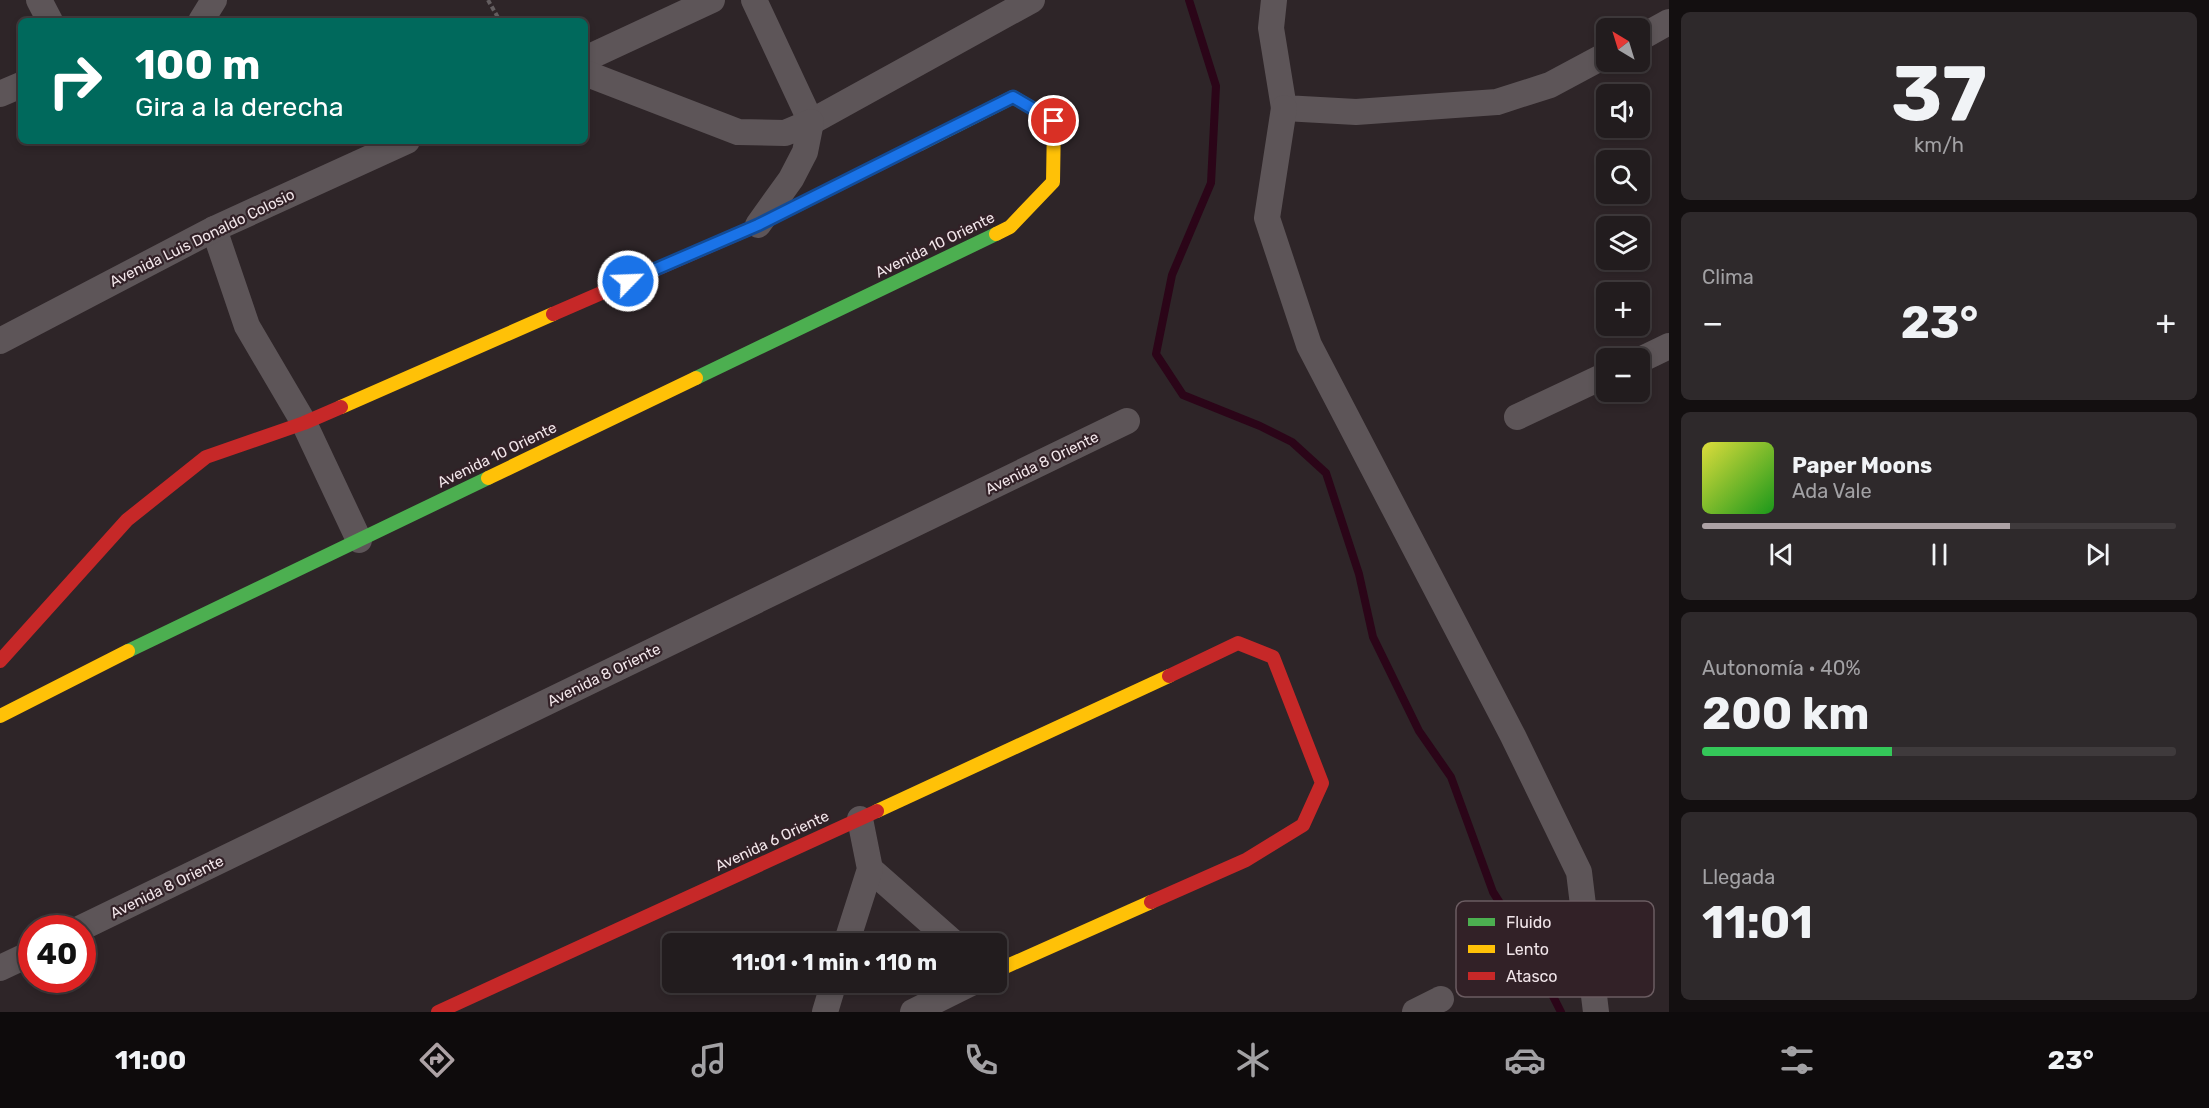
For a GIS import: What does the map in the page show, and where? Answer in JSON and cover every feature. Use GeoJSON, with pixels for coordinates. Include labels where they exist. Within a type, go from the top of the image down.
{"type":"FeatureCollection","features":[{"type":"Feature","properties":{"kind":"street"},"geometry":{"type":"LineString","coordinates":[[39,0],[49,18]]}},
{"type":"Feature","properties":{"kind":"street"},"geometry":{"type":"LineString","coordinates":[[203,18],[214,0]]}},
{"type":"Feature","properties":{"kind":"street"},"geometry":{"type":"LineString","coordinates":[[588,58],[712,0]]}},
{"type":"Feature","properties":{"kind":"street"},"geometry":{"type":"LineString","coordinates":[[0,661],[127,520],[206,457],[304,423],[758,225],[791,179],[805,152],[811,122],[754,0]]}},
{"type":"Feature","properties":{"kind":"street"},"geometry":{"type":"LineString","coordinates":[[588,74],[738,132],[785,133],[811,122],[1032,0]]}},
{"type":"Feature","properties":{"kind":"street"},"geometry":{"type":"LineString","coordinates":[[1274,0],[1271,28],[1284,108],[1267,218],[1309,345],[1513,735],[1579,872],[1583,901]]}},
{"type":"Feature","properties":{"kind":"street"},"geometry":{"type":"LineString","coordinates":[[1650,32],[1669,22]]}},
{"type":"Feature","properties":{"kind":"street"},"geometry":{"type":"LineString","coordinates":[[1284,108],[1356,112],[1497,102],[1550,85],[1596,60]]}},
{"type":"Feature","properties":{"kind":"street"},"geometry":{"type":"LineString","coordinates":[[0,94],[18,86]]}},
{"type":"Feature","properties":{"kind":"street","name":"Avenida 10 Oriente"},"geometry":{"type":"LineString","coordinates":[[0,716],[93,668],[1010,227],[1053,182],[1054,121],[1013,97],[758,225]]}},
{"type":"Feature","properties":{"kind":"street","name":"Avenida Luis Donaldo Colosio"},"geometry":{"type":"LineString","coordinates":[[0,341],[214,229],[401,144]]}},
{"type":"Feature","properties":{"kind":"street"},"geometry":{"type":"LineString","coordinates":[[214,229],[247,326],[304,423],[359,540]]}},
{"type":"Feature","properties":{"kind":"street"},"geometry":{"type":"LineString","coordinates":[[1650,355],[1669,346]]}},
{"type":"Feature","properties":{"kind":"street"},"geometry":{"type":"LineString","coordinates":[[1517,417],[1596,380]]}},
{"type":"Feature","properties":{"kind":"street","name":"Avenida 8 Oriente"},"geometry":{"type":"LineString","coordinates":[[96,921],[1127,421]]}},
{"type":"Feature","properties":{"kind":"street","name":"Avenida 6 Oriente"},"geometry":{"type":"LineString","coordinates":[[438,1012],[1119,700],[1238,643],[1274,657],[1322,783],[1303,825],[1246,860],[1007,966]]}},
{"type":"Feature","properties":{"kind":"street"},"geometry":{"type":"LineString","coordinates":[[850,933],[870,869],[860,819]]}},
{"type":"Feature","properties":{"kind":"street"},"geometry":{"type":"LineString","coordinates":[[870,869],[943,933]]}},
{"type":"Feature","properties":{"kind":"street"},"geometry":{"type":"LineString","coordinates":[[0,968],[18,960]]}},
{"type":"Feature","properties":{"kind":"street"},"geometry":{"type":"LineString","coordinates":[[825,1012],[831,993]]}},
{"type":"Feature","properties":{"kind":"street"},"geometry":{"type":"LineString","coordinates":[[913,1012],[951,993]]}},
{"type":"Feature","properties":{"kind":"street"},"geometry":{"type":"LineString","coordinates":[[1594,997],[1596,1012]]}},
{"type":"Feature","properties":{"kind":"street"},"geometry":{"type":"LineString","coordinates":[[1415,1012],[1441,999]]}},
{"type":"Feature","properties":{"kind":"path"},"geometry":{"type":"LineString","coordinates":[[488,0],[498,18]]}},
{"type":"Feature","properties":{"kind":"waterway"},"geometry":{"type":"LineString","coordinates":[[1189,0],[1216,86],[1211,183],[1172,275],[1156,354],[1183,395],[1260,426],[1292,442],[1326,473],[1359,574],[1373,637],[1419,731],[1451,777],[1493,892],[1499,901]]}},
{"type":"Feature","properties":{"kind":"waterway"},"geometry":{"type":"LineString","coordinates":[[1553,997],[1561,1012]]}},
{"type":"Feature","properties":{"kind":"traffic: fast"},"geometry":{"type":"LineString","coordinates":[[696,378],[996,234]]}},
{"type":"Feature","properties":{"kind":"traffic: fast"},"geometry":{"type":"LineString","coordinates":[[128,651],[488,478]]}},
{"type":"Feature","properties":{"kind":"traffic: slow"},"geometry":{"type":"LineString","coordinates":[[920,144],[1013,97],[1054,121],[1053,182],[1010,227],[996,234]]}},
{"type":"Feature","properties":{"kind":"traffic: slow"},"geometry":{"type":"LineString","coordinates":[[341,407],[553,314]]}},
{"type":"Feature","properties":{"kind":"traffic: slow"},"geometry":{"type":"LineString","coordinates":[[488,478],[696,378]]}},
{"type":"Feature","properties":{"kind":"traffic: slow"},"geometry":{"type":"LineString","coordinates":[[0,716],[128,651]]}},
{"type":"Feature","properties":{"kind":"traffic: slow"},"geometry":{"type":"LineString","coordinates":[[877,811],[1169,676]]}},
{"type":"Feature","properties":{"kind":"traffic: slow"},"geometry":{"type":"LineString","coordinates":[[1007,966],[1151,902]]}},
{"type":"Feature","properties":{"kind":"traffic: jam"},"geometry":{"type":"LineString","coordinates":[[553,314],[758,225],[920,144]]}},
{"type":"Feature","properties":{"kind":"traffic: jam"},"geometry":{"type":"LineString","coordinates":[[0,661],[127,520],[206,457],[304,423],[341,407]]}},
{"type":"Feature","properties":{"kind":"traffic: jam"},"geometry":{"type":"LineString","coordinates":[[1151,902],[1246,860],[1303,825],[1322,783],[1273,657],[1238,643],[1169,676]]}},
{"type":"Feature","properties":{"kind":"traffic: jam"},"geometry":{"type":"LineString","coordinates":[[438,1012],[877,811]]}},
{"type":"Feature","properties":{"kind":"route"},"geometry":{"type":"LineString","coordinates":[[628,281],[758,225],[1013,97],[1054,121]]}}]}
